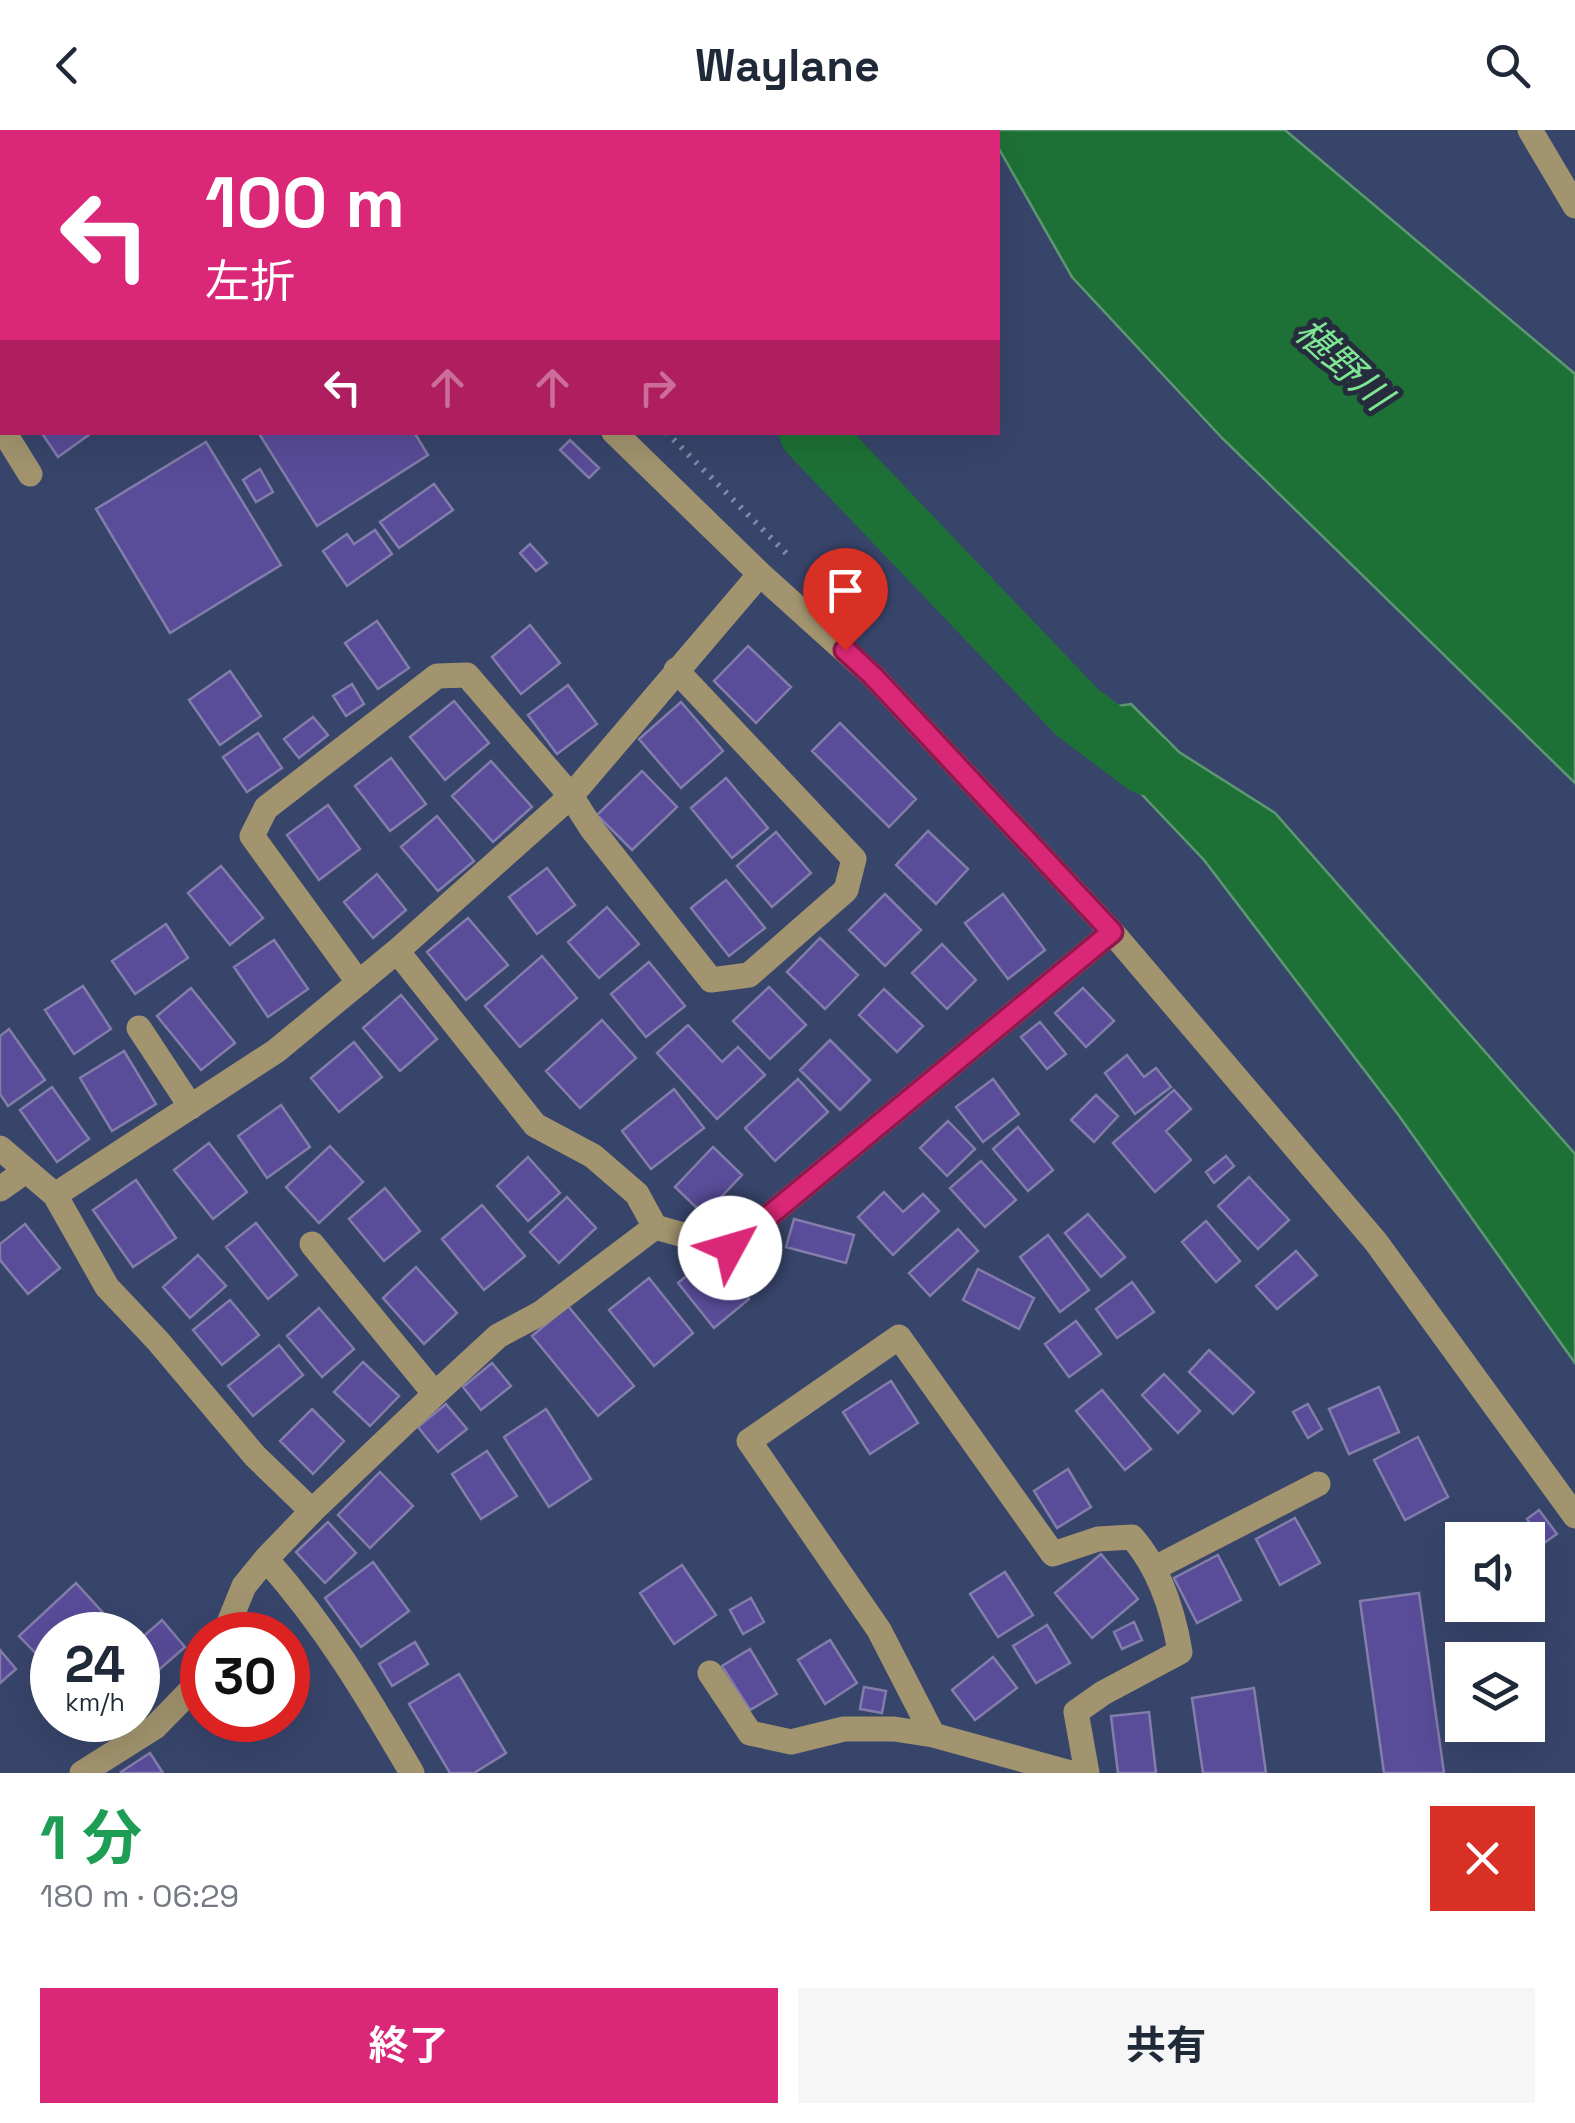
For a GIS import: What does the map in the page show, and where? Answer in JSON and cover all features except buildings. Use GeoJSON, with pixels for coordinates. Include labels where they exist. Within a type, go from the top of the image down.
{"type":"FeatureCollection","features":[{"type":"Feature","properties":{"kind":"street"},"geometry":{"type":"LineString","coordinates":[[1530,130],[1575,206]]}},
{"type":"Feature","properties":{"kind":"street"},"geometry":{"type":"LineString","coordinates":[[5,435],[30,474]]}},
{"type":"Feature","properties":{"kind":"street"},"geometry":{"type":"LineString","coordinates":[[617,435],[760,574],[873,676],[1112,932],[1364,1228],[1575,1516]]}},
{"type":"Feature","properties":{"kind":"street"},"geometry":{"type":"LineString","coordinates":[[55,1196],[276,1051],[397,951],[571,796],[760,574]]}},
{"type":"Feature","properties":{"kind":"street"},"geometry":{"type":"LineString","coordinates":[[358,983],[252,836],[266,808],[437,676],[467,676],[571,796],[592,829],[711,980],[749,974],[846,890],[854,858],[676,670]]}},
{"type":"Feature","properties":{"kind":"street"},"geometry":{"type":"LineString","coordinates":[[397,951],[535,1124],[593,1156],[637,1194],[655,1228],[730,1248],[1112,932]]}},
{"type":"Feature","properties":{"kind":"street"},"geometry":{"type":"LineString","coordinates":[[138,1028],[190,1107]]}},
{"type":"Feature","properties":{"kind":"street"},"geometry":{"type":"LineString","coordinates":[[0,1148],[55,1196],[108,1287],[256,1456],[312,1510]]}},
{"type":"Feature","properties":{"kind":"street"},"geometry":{"type":"LineString","coordinates":[[0,1189],[24,1172]]}},
{"type":"Feature","properties":{"kind":"street"},"geometry":{"type":"LineString","coordinates":[[233,1612],[244,1586],[312,1510],[498,1336],[541,1313],[655,1228]]}},
{"type":"Feature","properties":{"kind":"street"},"geometry":{"type":"LineString","coordinates":[[312,1244],[436,1394]]}},
{"type":"Feature","properties":{"kind":"street"},"geometry":{"type":"LineString","coordinates":[[933,1735],[880,1630],[749,1441],[898,1337],[1054,1554],[1098,1538],[1132,1536],[1155,1568],[1175,1621],[1180,1652],[1076,1712],[1087,1773]]}},
{"type":"Feature","properties":{"kind":"street"},"geometry":{"type":"LineString","coordinates":[[1155,1568],[1318,1484]]}},
{"type":"Feature","properties":{"kind":"street"},"geometry":{"type":"LineString","coordinates":[[266,1559],[310,1608],[349,1664],[412,1773]]}},
{"type":"Feature","properties":{"kind":"street"},"geometry":{"type":"LineString","coordinates":[[710,1673],[750,1733],[791,1742],[844,1729],[894,1728],[1071,1773]]}},
{"type":"Feature","properties":{"kind":"street"},"geometry":{"type":"LineString","coordinates":[[82,1773],[155,1728],[180,1702]]}},
{"type":"Feature","properties":{"kind":"water","name":"椹野川"},"geometry":{"type":"Polygon","coordinates":[[[1000,130],[1285,130],[1575,374],[1575,783],[1222,438],[1072,277],[1000,151],[1000,130]]]}},
{"type":"Feature","properties":{"kind":"water"},"geometry":{"type":"Polygon","coordinates":[[[1131,704],[1179,752],[1275,813],[1575,1154],[1575,1363],[1397,1113],[1204,860],[1095,745],[1077,712],[1131,704]]]}},
{"type":"Feature","properties":{"kind":"waterway"},"geometry":{"type":"LineString","coordinates":[[813,435],[1077,712],[1146,764]]}},
{"type":"Feature","properties":{"kind":"route"},"geometry":{"type":"LineString","coordinates":[[730,1248],[1112,932],[845,650]]}}]}
